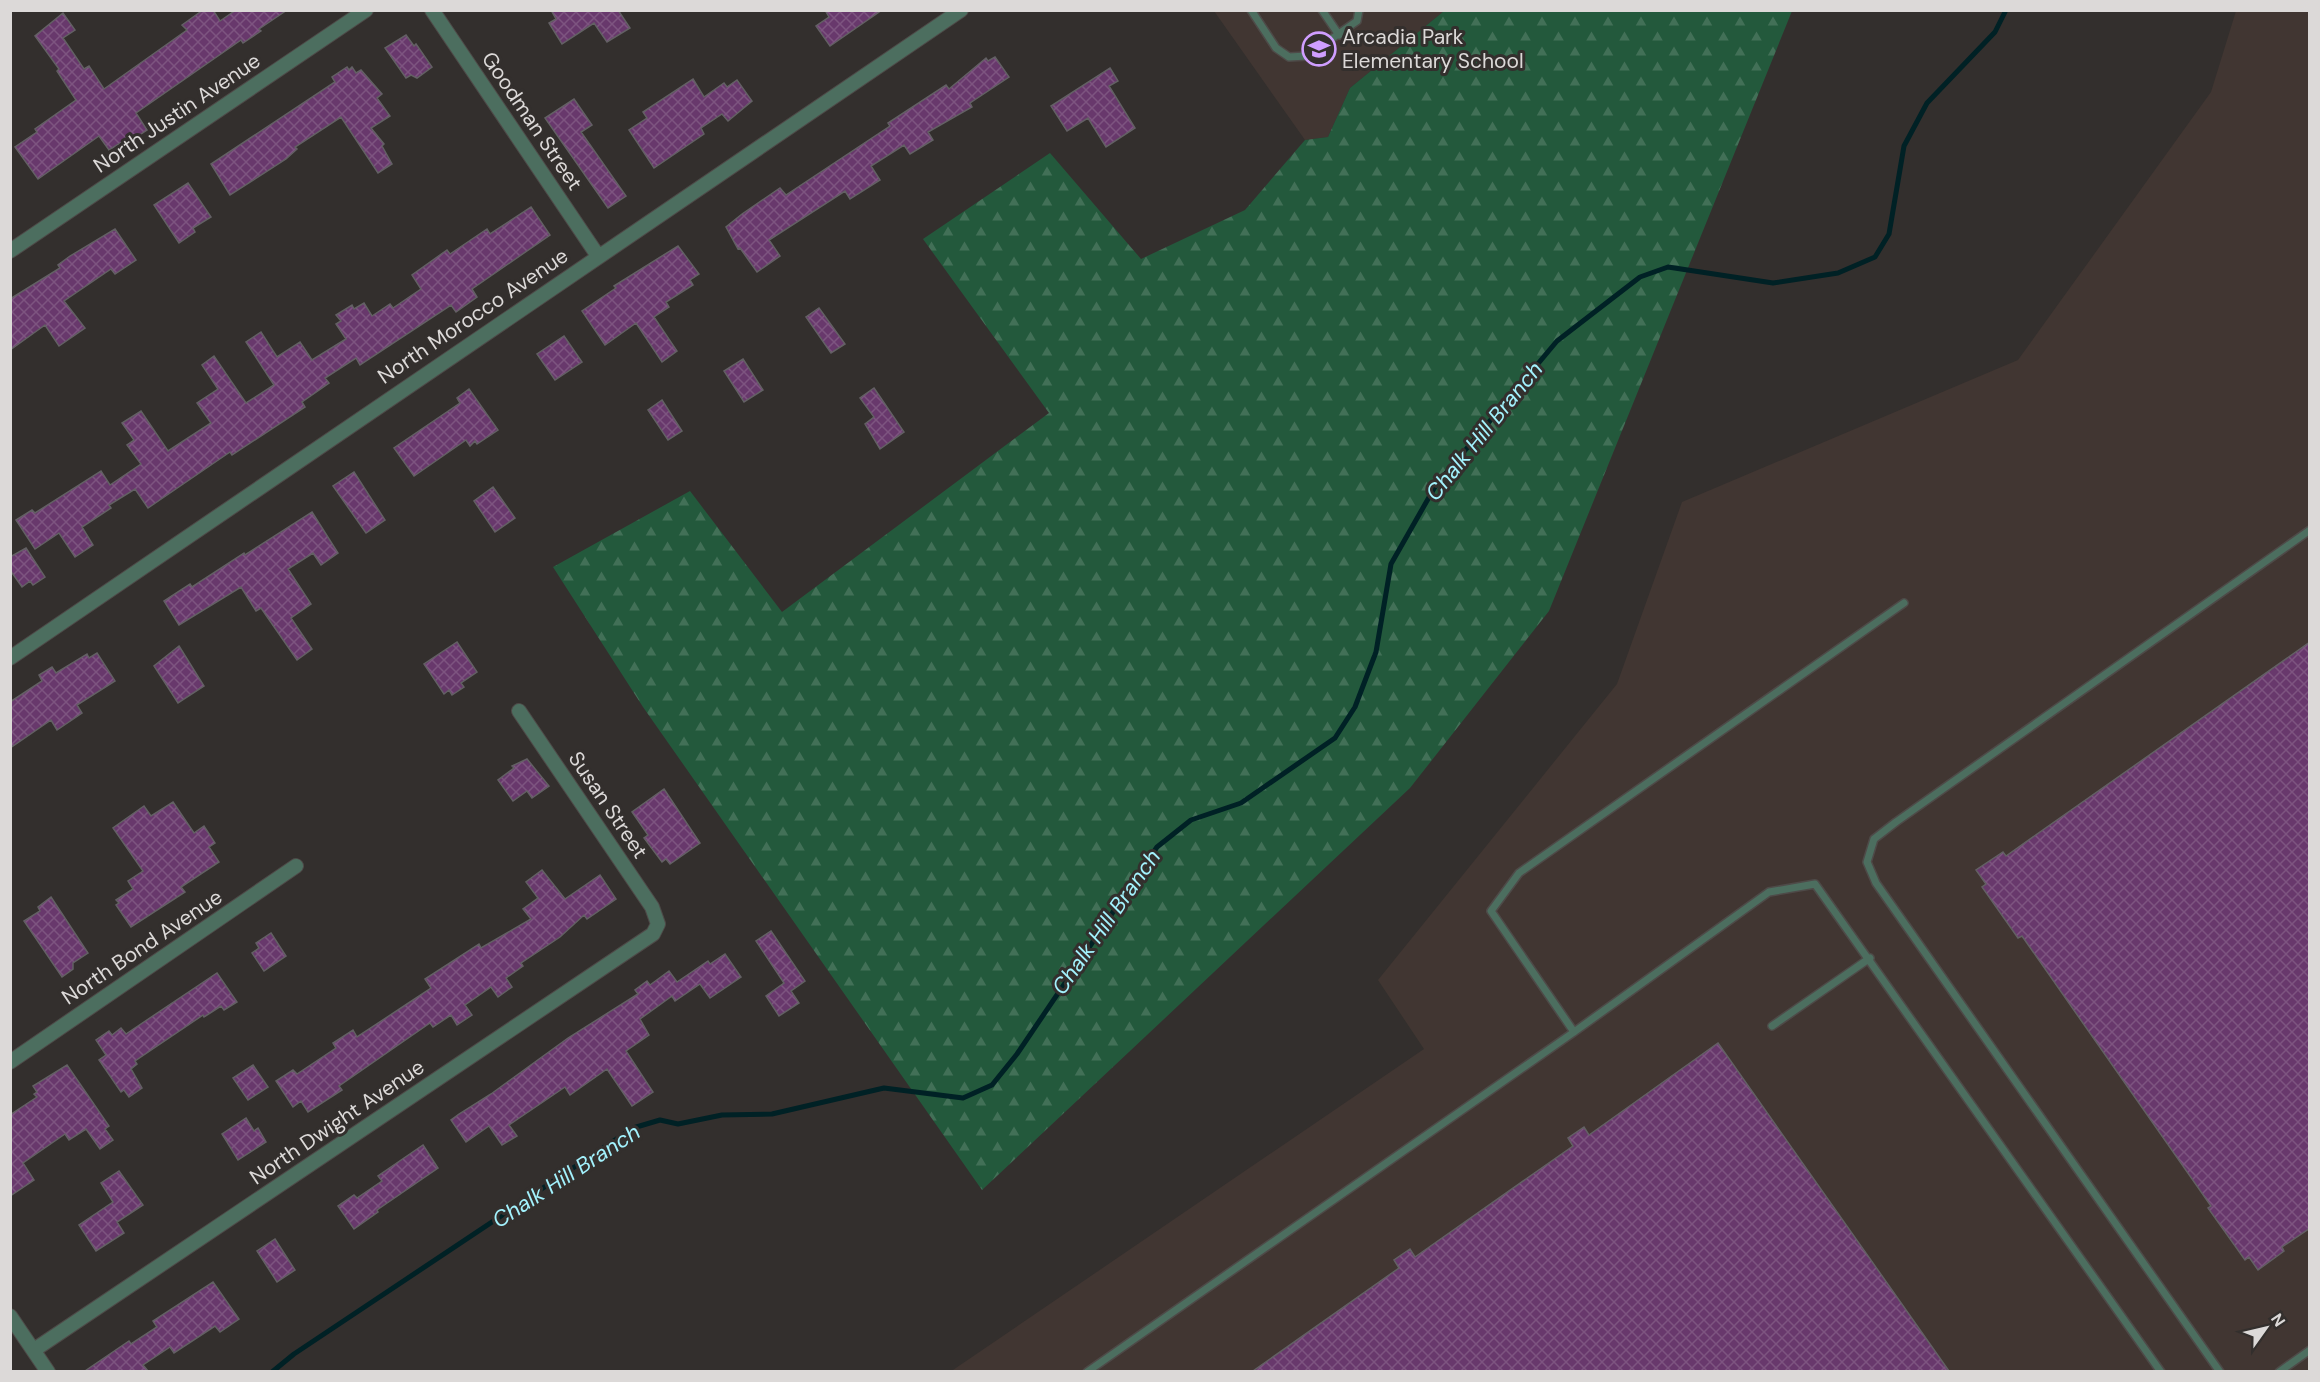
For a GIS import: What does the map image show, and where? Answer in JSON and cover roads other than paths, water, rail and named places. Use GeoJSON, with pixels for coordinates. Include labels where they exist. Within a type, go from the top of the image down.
{"type":"FeatureCollection","features":[{"type":"Feature","properties":{"kind":"street","name":"North Justin Avenue"},"geometry":{"type":"LineString","coordinates":[[10,251],[366,10]]}},
{"type":"Feature","properties":{"kind":"street","name":"Goodman Street"},"geometry":{"type":"LineString","coordinates":[[432,10],[598,256]]}},
{"type":"Feature","properties":{"kind":"street","name":"North Morocco Avenue"},"geometry":{"type":"LineString","coordinates":[[10,657],[961,10]]}},
{"type":"Feature","properties":{"kind":"street","name":"Susan Street"},"geometry":{"type":"LineString","coordinates":[[519,711],[652,907],[658,924]]}},
{"type":"Feature","properties":{"kind":"street","name":"North Bond Avenue"},"geometry":{"type":"LineString","coordinates":[[10,1062],[297,866]]}},
{"type":"Feature","properties":{"kind":"street","name":"North Dwight Avenue"},"geometry":{"type":"LineString","coordinates":[[34,1350],[650,939],[658,924]]}},
{"type":"Feature","properties":{"kind":"street"},"geometry":{"type":"LineString","coordinates":[[10,1316],[48,1371]]}},
{"type":"Feature","properties":{"kind":"lane"},"geometry":{"type":"LineString","coordinates":[[1251,10],[1276,48],[1289,57],[1307,56],[1339,35],[1358,21],[1359,10]]}},
{"type":"Feature","properties":{"kind":"lane"},"geometry":{"type":"LineString","coordinates":[[1322,10],[1339,35]]}},
{"type":"Feature","properties":{"kind":"lane"},"geometry":{"type":"LineString","coordinates":[[2220,1371],[1876,884],[1867,862],[1874,839],[1896,822],[2310,530]]}},
{"type":"Feature","properties":{"kind":"lane"},"geometry":{"type":"LineString","coordinates":[[1574,1032],[1491,911],[1519,873],[1904,603]]}},
{"type":"Feature","properties":{"kind":"lane"},"geometry":{"type":"LineString","coordinates":[[1087,1371],[1574,1032],[1769,892],[1815,884],[1870,958],[2161,1371]]}},
{"type":"Feature","properties":{"kind":"lane"},"geometry":{"type":"LineString","coordinates":[[1772,1026],[1870,958]]}},
{"type":"Feature","properties":{"kind":"lane"},"geometry":{"type":"LineString","coordinates":[[2279,1371],[2310,1350]]}},
{"type":"Feature","properties":{"kind":"waterway","name":"Chalk Hill Branch"},"geometry":{"type":"LineString","coordinates":[[272,1372],[294,1354],[633,1128],[660,1120],[678,1124],[722,1115],[772,1114],[884,1088],[963,1098],[992,1085],[1017,1054],[1157,847],[1191,820],[1241,803],[1335,738],[1355,707],[1376,652],[1391,564],[1436,485],[1557,341],[1640,277],[1668,267],[1773,283],[1838,273],[1875,257],[1889,234],[1904,146],[1927,103],[1995,32],[2006,10]]}},
{"type":"Feature","properties":{"kind":"place","name":"Arcadia Park Elementary School"},"geometry":{"type":"Point","coordinates":[1319,49]}}]}
